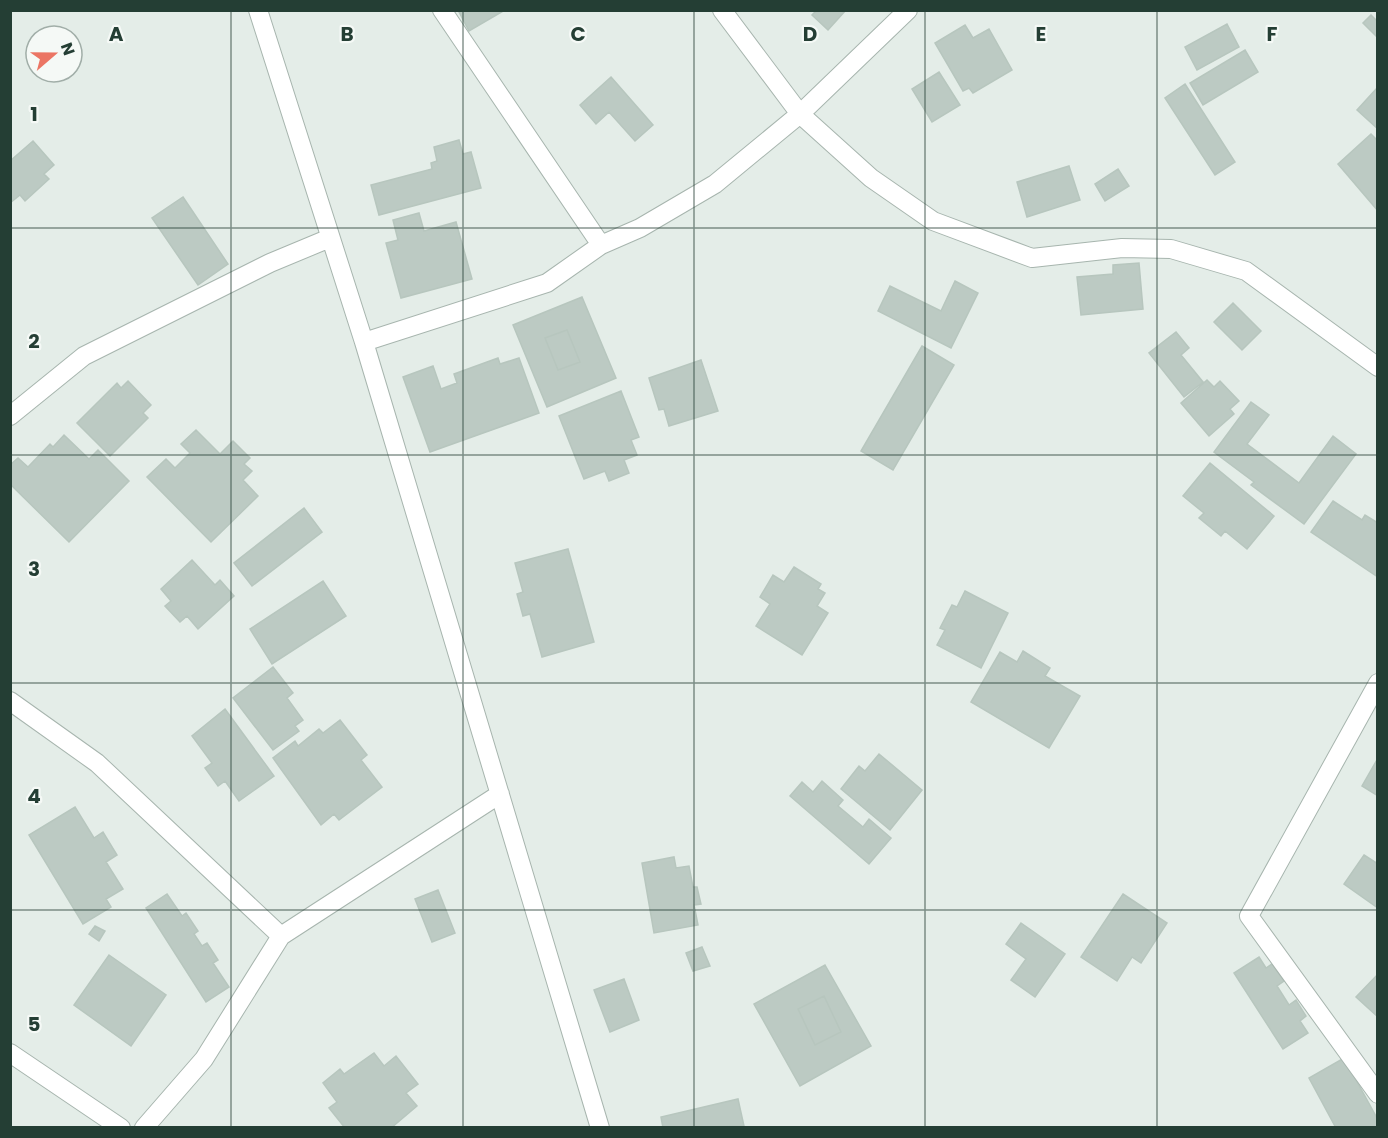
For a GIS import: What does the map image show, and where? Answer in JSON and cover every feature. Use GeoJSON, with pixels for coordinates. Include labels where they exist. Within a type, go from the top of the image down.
{"type":"FeatureCollection","features":[{"type":"Feature","properties":{"kind":"street"},"geometry":{"type":"LineString","coordinates":[[258,10],[364,342],[600,1128]]}},
{"type":"Feature","properties":{"kind":"street"},"geometry":{"type":"LineString","coordinates":[[442,10],[601,245]]}},
{"type":"Feature","properties":{"kind":"street"},"geometry":{"type":"LineString","coordinates":[[722,10],[800,114],[871,178],[933,221],[1032,258],[1122,248],[1171,249],[1246,271],[1377,366]]}},
{"type":"Feature","properties":{"kind":"street"},"geometry":{"type":"LineString","coordinates":[[364,342],[547,283],[601,245],[640,228],[715,184],[800,114],[908,10]]}},
{"type":"Feature","properties":{"kind":"street"},"geometry":{"type":"LineString","coordinates":[[11,415],[84,356],[238,278],[330,238]]}},
{"type":"Feature","properties":{"kind":"street"},"geometry":{"type":"LineString","coordinates":[[1377,683],[1249,916],[1377,1094]]}},
{"type":"Feature","properties":{"kind":"street"},"geometry":{"type":"LineString","coordinates":[[10,701],[97,762],[281,936]]}},
{"type":"Feature","properties":{"kind":"street"},"geometry":{"type":"LineString","coordinates":[[144,1128],[204,1059],[281,936],[500,794]]}},
{"type":"Feature","properties":{"kind":"street"},"geometry":{"type":"LineString","coordinates":[[10,1053],[121,1128]]}},
{"type":"Feature","properties":{"kind":"building"},"geometry":{"type":"Polygon","coordinates":[[[458,10],[505,10],[469,31],[458,10]]]}},
{"type":"Feature","properties":{"kind":"building"},"geometry":{"type":"Polygon","coordinates":[[[817,10],[846,10],[828,30],[812,15],[817,10]]]}},
{"type":"Feature","properties":{"kind":"building"},"geometry":{"type":"Polygon","coordinates":[[[1371,15],[1378,22],[1378,38],[1363,23],[1371,15]]]}},
{"type":"Feature","properties":{"kind":"building"},"geometry":{"type":"Polygon","coordinates":[[[1227,24],[1239,47],[1197,70],[1185,47],[1227,24]]]}},
{"type":"Feature","properties":{"kind":"building"},"geometry":{"type":"Polygon","coordinates":[[[965,25],[973,38],[989,29],[1012,70],[973,93],[969,88],[963,91],[935,43],[965,25]]]}},
{"type":"Feature","properties":{"kind":"building"},"geometry":{"type":"Polygon","coordinates":[[[1245,50],[1258,72],[1203,105],[1190,83],[1245,50]]]}},
{"type":"Feature","properties":{"kind":"building"},"geometry":{"type":"Polygon","coordinates":[[[939,72],[960,105],[932,122],[912,89],[939,72]]]}},
{"type":"Feature","properties":{"kind":"building"},"geometry":{"type":"Polygon","coordinates":[[[611,77],[653,125],[635,141],[609,112],[596,124],[580,105],[611,77]]]}},
{"type":"Feature","properties":{"kind":"building"},"geometry":{"type":"Polygon","coordinates":[[[1185,84],[1235,162],[1215,175],[1165,98],[1185,84]]]}},
{"type":"Feature","properties":{"kind":"building"},"geometry":{"type":"Polygon","coordinates":[[[1378,87],[1378,129],[1357,110],[1378,87]]]}},
{"type":"Feature","properties":{"kind":"building"},"geometry":{"type":"Polygon","coordinates":[[[1371,134],[1378,141],[1378,211],[1338,164],[1371,134]]]}},
{"type":"Feature","properties":{"kind":"building"},"geometry":{"type":"Polygon","coordinates":[[[459,140],[463,154],[471,152],[481,188],[379,215],[371,185],[432,169],[431,163],[437,161],[434,147],[459,140]]]}},
{"type":"Feature","properties":{"kind":"building"},"geometry":{"type":"Polygon","coordinates":[[[33,141],[54,165],[44,174],[49,179],[25,201],[20,195],[10,203],[10,161],[33,141]]]}},
{"type":"Feature","properties":{"kind":"building"},"geometry":{"type":"Polygon","coordinates":[[[1069,166],[1080,200],[1027,217],[1017,182],[1069,166]]]}},
{"type":"Feature","properties":{"kind":"building"},"geometry":{"type":"Polygon","coordinates":[[[1118,169],[1129,186],[1105,201],[1095,184],[1118,169]]]}},
{"type":"Feature","properties":{"kind":"building"},"geometry":{"type":"Polygon","coordinates":[[[183,197],[228,264],[198,285],[152,218],[183,197]]]}},
{"type":"Feature","properties":{"kind":"building"},"geometry":{"type":"Polygon","coordinates":[[[419,213],[424,231],[456,222],[472,279],[401,298],[386,243],[398,240],[393,220],[419,213]]]}},
{"type":"Feature","properties":{"kind":"building"},"geometry":{"type":"Polygon","coordinates":[[[1139,263],[1143,309],[1081,315],[1077,277],[1113,274],[1113,265],[1139,263]]]}},
{"type":"Feature","properties":{"kind":"building"},"geometry":{"type":"Polygon","coordinates":[[[955,281],[978,293],[951,348],[878,311],[890,286],[941,311],[955,281]]]}},
{"type":"Feature","properties":{"kind":"building"},"geometry":{"type":"Polygon","coordinates":[[[582,297],[616,378],[547,407],[513,325],[582,297]],[[567,330],[545,338],[558,370],[580,362],[567,330]]]}},
{"type":"Feature","properties":{"kind":"building"},"geometry":{"type":"Polygon","coordinates":[[[1233,303],[1261,331],[1242,350],[1214,322],[1233,303]]]}},
{"type":"Feature","properties":{"kind":"building"},"geometry":{"type":"Polygon","coordinates":[[[567,330],[580,362],[558,370],[545,338],[567,330]]]}},
{"type":"Feature","properties":{"kind":"building"},"geometry":{"type":"Polygon","coordinates":[[[1176,332],[1189,348],[1181,355],[1203,382],[1184,397],[1149,353],[1176,332]]]}},
{"type":"Feature","properties":{"kind":"building"},"geometry":{"type":"Polygon","coordinates":[[[922,346],[954,365],[893,470],[861,451],[922,346]]]}},
{"type":"Feature","properties":{"kind":"building"},"geometry":{"type":"Polygon","coordinates":[[[498,358],[500,364],[519,358],[539,413],[430,452],[403,377],[433,366],[441,389],[457,383],[454,374],[498,358]]]}},
{"type":"Feature","properties":{"kind":"building"},"geometry":{"type":"Polygon","coordinates":[[[701,360],[718,411],[669,426],[664,409],[659,410],[649,378],[701,360]]]}},
{"type":"Feature","properties":{"kind":"building"},"geometry":{"type":"Polygon","coordinates":[[[1207,380],[1214,387],[1220,381],[1239,401],[1230,409],[1234,414],[1209,436],[1181,403],[1207,380]]]}},
{"type":"Feature","properties":{"kind":"building"},"geometry":{"type":"Polygon","coordinates":[[[128,381],[151,405],[143,413],[148,418],[110,456],[77,423],[117,383],[121,388],[128,381]]]}},
{"type":"Feature","properties":{"kind":"building"},"geometry":{"type":"Polygon","coordinates":[[[621,391],[639,437],[631,440],[637,455],[624,460],[629,473],[609,481],[605,471],[584,479],[559,416],[621,391]]]}},
{"type":"Feature","properties":{"kind":"building"},"geometry":{"type":"Polygon","coordinates":[[[1251,402],[1269,415],[1247,444],[1299,483],[1333,436],[1356,454],[1304,524],[1251,485],[1254,482],[1214,452],[1251,402]]]}},
{"type":"Feature","properties":{"kind":"building"},"geometry":{"type":"Polygon","coordinates":[[[196,430],[220,454],[233,441],[250,458],[244,464],[252,471],[243,480],[258,496],[211,542],[147,477],[166,459],[175,468],[190,453],[181,444],[196,430]]]}},
{"type":"Feature","properties":{"kind":"building"},"geometry":{"type":"Polygon","coordinates":[[[64,435],[89,459],[98,450],[129,481],[69,542],[10,484],[10,465],[18,458],[28,467],[50,444],[53,447],[64,435]]]}},
{"type":"Feature","properties":{"kind":"building"},"geometry":{"type":"Polygon","coordinates":[[[1210,463],[1274,516],[1247,549],[1225,531],[1221,536],[1199,518],[1204,513],[1183,496],[1210,463]]]}},
{"type":"Feature","properties":{"kind":"building"},"geometry":{"type":"Polygon","coordinates":[[[1333,501],[1362,520],[1365,515],[1378,523],[1378,577],[1311,532],[1333,501]]]}},
{"type":"Feature","properties":{"kind":"building"},"geometry":{"type":"Polygon","coordinates":[[[304,508],[322,532],[252,586],[234,563],[304,508]]]}},
{"type":"Feature","properties":{"kind":"building"},"geometry":{"type":"Polygon","coordinates":[[[568,549],[594,642],[542,657],[530,614],[523,616],[517,594],[523,592],[515,563],[568,549]]]}},
{"type":"Feature","properties":{"kind":"building"},"geometry":{"type":"Polygon","coordinates":[[[192,560],[215,585],[220,580],[234,596],[198,629],[187,616],[180,622],[165,606],[171,601],[161,589],[192,560]]]}},
{"type":"Feature","properties":{"kind":"building"},"geometry":{"type":"Polygon","coordinates":[[[794,567],[821,584],[818,589],[825,593],[817,606],[828,613],[802,655],[756,626],[770,604],[760,597],[773,575],[784,582],[794,567]]]}},
{"type":"Feature","properties":{"kind":"building"},"geometry":{"type":"Polygon","coordinates":[[[323,581],[346,616],[272,664],[250,629],[323,581]]]}},
{"type":"Feature","properties":{"kind":"building"},"geometry":{"type":"Polygon","coordinates":[[[965,591],[1008,613],[981,668],[937,645],[945,630],[940,628],[952,605],[957,607],[965,591]]]}},
{"type":"Feature","properties":{"kind":"building"},"geometry":{"type":"Polygon","coordinates":[[[1023,651],[1050,668],[1045,676],[1080,696],[1049,748],[971,702],[1000,652],[1017,662],[1023,651]]]}},
{"type":"Feature","properties":{"kind":"building"},"geometry":{"type":"Polygon","coordinates":[[[273,667],[293,693],[287,698],[303,720],[295,726],[299,731],[273,750],[233,698],[273,667]]]}},
{"type":"Feature","properties":{"kind":"building"},"geometry":{"type":"Polygon","coordinates":[[[225,709],[274,776],[239,801],[225,781],[218,786],[205,768],[212,763],[192,736],[225,709]]]}},
{"type":"Feature","properties":{"kind":"building"},"geometry":{"type":"Polygon","coordinates":[[[340,720],[367,755],[361,760],[382,787],[339,820],[334,814],[321,825],[273,758],[295,741],[298,746],[319,729],[323,733],[340,720]]]}},
{"type":"Feature","properties":{"kind":"building"},"geometry":{"type":"Polygon","coordinates":[[[879,754],[922,790],[890,830],[841,789],[859,766],[865,771],[879,754]]]}},
{"type":"Feature","properties":{"kind":"building"},"geometry":{"type":"Polygon","coordinates":[[[1378,758],[1378,796],[1362,786],[1378,758]]]}},
{"type":"Feature","properties":{"kind":"building"},"geometry":{"type":"Polygon","coordinates":[[[822,781],[843,800],[838,806],[863,827],[869,819],[891,838],[869,864],[790,796],[802,782],[813,792],[822,781]]]}},
{"type":"Feature","properties":{"kind":"building"},"geometry":{"type":"Polygon","coordinates":[[[75,807],[94,838],[103,832],[117,855],[106,862],[123,889],[106,899],[111,907],[83,924],[29,835],[75,807]]]}},
{"type":"Feature","properties":{"kind":"building"},"geometry":{"type":"Polygon","coordinates":[[[1364,855],[1378,864],[1378,908],[1344,884],[1364,855]]]}},
{"type":"Feature","properties":{"kind":"building"},"geometry":{"type":"Polygon","coordinates":[[[674,857],[676,868],[689,866],[693,887],[697,887],[701,904],[694,905],[698,925],[654,933],[642,863],[674,857]]]}},
{"type":"Feature","properties":{"kind":"building"},"geometry":{"type":"Polygon","coordinates":[[[438,890],[455,933],[432,942],[415,899],[438,890]]]}},
{"type":"Feature","properties":{"kind":"building"},"geometry":{"type":"Polygon","coordinates":[[[167,894],[182,916],[186,913],[198,931],[194,934],[202,946],[207,943],[218,960],[213,963],[229,987],[206,1002],[146,908],[167,894]]]}},
{"type":"Feature","properties":{"kind":"building"},"geometry":{"type":"Polygon","coordinates":[[[1123,894],[1167,923],[1141,963],[1132,957],[1117,981],[1081,957],[1123,894]]]}},
{"type":"Feature","properties":{"kind":"building"},"geometry":{"type":"Polygon","coordinates":[[[1021,923],[1065,954],[1035,997],[1011,980],[1026,959],[1006,944],[1021,923]]]}},
{"type":"Feature","properties":{"kind":"building"},"geometry":{"type":"Polygon","coordinates":[[[95,926],[105,931],[99,941],[89,934],[95,926]]]}},
{"type":"Feature","properties":{"kind":"building"},"geometry":{"type":"Polygon","coordinates":[[[702,947],[710,966],[693,971],[686,953],[702,947]]]}},
{"type":"Feature","properties":{"kind":"building"},"geometry":{"type":"Polygon","coordinates":[[[109,955],[166,995],[131,1046],[74,1005],[109,955]]]}},
{"type":"Feature","properties":{"kind":"building"},"geometry":{"type":"Polygon","coordinates":[[[1259,957],[1266,968],[1272,964],[1284,981],[1277,986],[1289,1005],[1296,1000],[1306,1016],[1300,1021],[1308,1033],[1283,1049],[1234,973],[1259,957]]]}},
{"type":"Feature","properties":{"kind":"building"},"geometry":{"type":"Polygon","coordinates":[[[825,965],[871,1046],[800,1086],[754,1004],[825,965]],[[824,996],[798,1009],[815,1045],[841,1032],[824,996]]]}},
{"type":"Feature","properties":{"kind":"building"},"geometry":{"type":"Polygon","coordinates":[[[1378,974],[1378,1017],[1356,997],[1378,974]]]}},
{"type":"Feature","properties":{"kind":"building"},"geometry":{"type":"Polygon","coordinates":[[[624,979],[639,1020],[610,1032],[594,990],[624,979]]]}},
{"type":"Feature","properties":{"kind":"building"},"geometry":{"type":"Polygon","coordinates":[[[824,996],[841,1032],[815,1045],[798,1009],[824,996]]]}},
{"type":"Feature","properties":{"kind":"building"},"geometry":{"type":"Polygon","coordinates":[[[374,1053],[384,1066],[396,1056],[418,1084],[406,1093],[417,1106],[391,1128],[345,1128],[329,1108],[337,1102],[323,1083],[340,1069],[344,1074],[374,1053]]]}},
{"type":"Feature","properties":{"kind":"building"},"geometry":{"type":"Polygon","coordinates":[[[1344,1058],[1378,1120],[1378,1128],[1336,1128],[1309,1078],[1344,1058]]]}},
{"type":"Feature","properties":{"kind":"building"},"geometry":{"type":"Polygon","coordinates":[[[738,1099],[744,1126],[663,1128],[661,1117],[738,1099]]]}}]}
